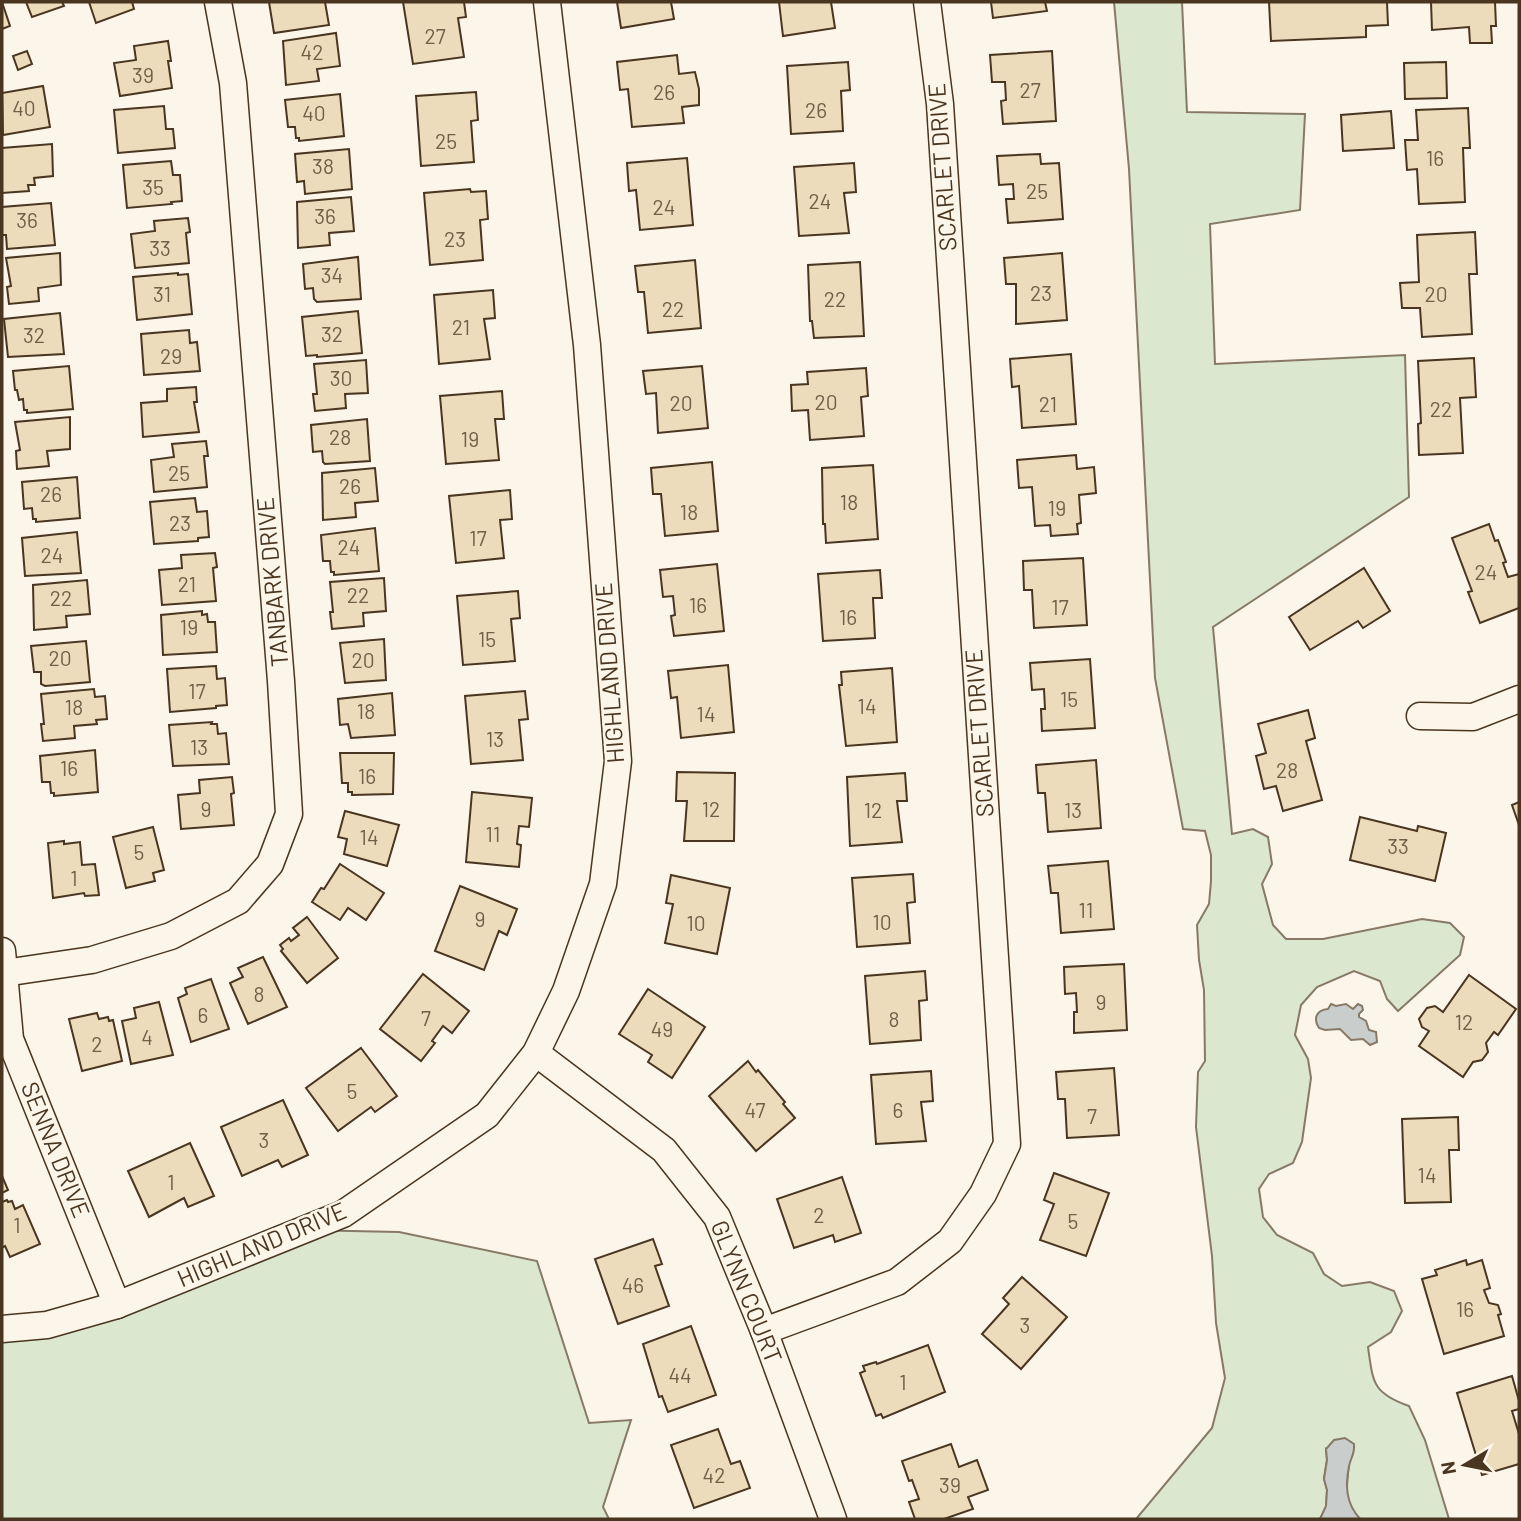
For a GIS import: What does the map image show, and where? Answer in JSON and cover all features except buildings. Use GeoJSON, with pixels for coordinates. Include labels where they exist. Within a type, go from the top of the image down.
{"type":"FeatureCollection","features":[{"type":"Feature","properties":{"kind":"street","name":"TANBARK DRIVE"},"geometry":{"type":"LineString","coordinates":[[3,962],[92,960],[171,936],[238,901],[270,864],[289,814],[280,667],[233,83],[218,2]]}},
{"type":"Feature","properties":{"kind":"street","name":"HIGHLAND DRIVE"},"geometry":{"type":"LineString","coordinates":[[2,1329],[47,1325],[117,1305],[343,1214],[487,1115],[536,1053],[566,991],[603,884],[618,761],[587,345],[547,2]]}},
{"type":"Feature","properties":{"kind":"street","name":"SCARLET DRIVE"},"geometry":{"type":"LineString","coordinates":[[764,1331],[897,1282],[950,1241],[983,1194],[1007,1144],[940,104],[927,2]]}},
{"type":"Feature","properties":{"kind":"street"},"geometry":{"type":"LineString","coordinates":[[1420,716],[1473,717],[1519,699]]}},
{"type":"Feature","properties":{"kind":"street","name":"SENNA DRIVE"},"geometry":{"type":"LineString","coordinates":[[3,962],[10,1039],[117,1305]]}},
{"type":"Feature","properties":{"kind":"street","name":"GLYNN COURT"},"geometry":{"type":"LineString","coordinates":[[536,1053],[664,1150],[717,1217],[764,1331],[833,1519]]}},
{"type":"Feature","properties":{"kind":"green space"},"geometry":{"type":"Polygon","coordinates":[[[1114,2],[1182,2],[1187,112],[1305,114],[1300,210],[1210,224],[1215,364],[1405,355],[1409,497],[1213,627],[1232,834],[1253,829],[1268,837],[1272,864],[1262,884],[1273,925],[1286,939],[1323,939],[1422,919],[1450,923],[1464,937],[1460,955],[1398,1011],[1387,999],[1380,981],[1354,971],[1317,987],[1301,1005],[1295,1035],[1308,1059],[1311,1078],[1302,1142],[1293,1163],[1269,1174],[1259,1189],[1263,1217],[1277,1235],[1313,1253],[1324,1274],[1342,1286],[1370,1282],[1394,1291],[1402,1311],[1391,1332],[1368,1347],[1373,1378],[1381,1391],[1409,1406],[1425,1440],[1449,1519],[1360,1519],[1348,1500],[1349,1463],[1326,1449],[1326,1507],[1320,1519],[1136,1519],[1212,1428],[1225,1378],[1216,1323],[1212,1256],[1196,1127],[1198,1072],[1205,1061],[1204,990],[1197,925],[1209,904],[1211,855],[1205,831],[1183,829],[1155,678],[1129,169],[1114,2]]]}},
{"type":"Feature","properties":{"kind":"green space"},"geometry":{"type":"Polygon","coordinates":[[[302,1230],[399,1232],[537,1261],[589,1423],[631,1420],[603,1507],[609,1519],[2,1519],[2,1329],[302,1230]]]}},
{"type":"Feature","properties":{"kind":"shaded area"},"geometry":{"type":"Polygon","coordinates":[[[1331,1004],[1346,1004],[1353,1009],[1358,1004],[1362,1006],[1359,1017],[1366,1021],[1369,1030],[1376,1032],[1377,1042],[1370,1045],[1363,1039],[1351,1040],[1340,1029],[1319,1028],[1317,1016],[1331,1004]]]}},
{"type":"Feature","properties":{"kind":"shaded area"},"geometry":{"type":"Polygon","coordinates":[[[1345,1438],[1354,1444],[1347,1488],[1349,1501],[1360,1519],[1320,1519],[1326,1506],[1326,1449],[1334,1440],[1345,1438]]]}}]}
